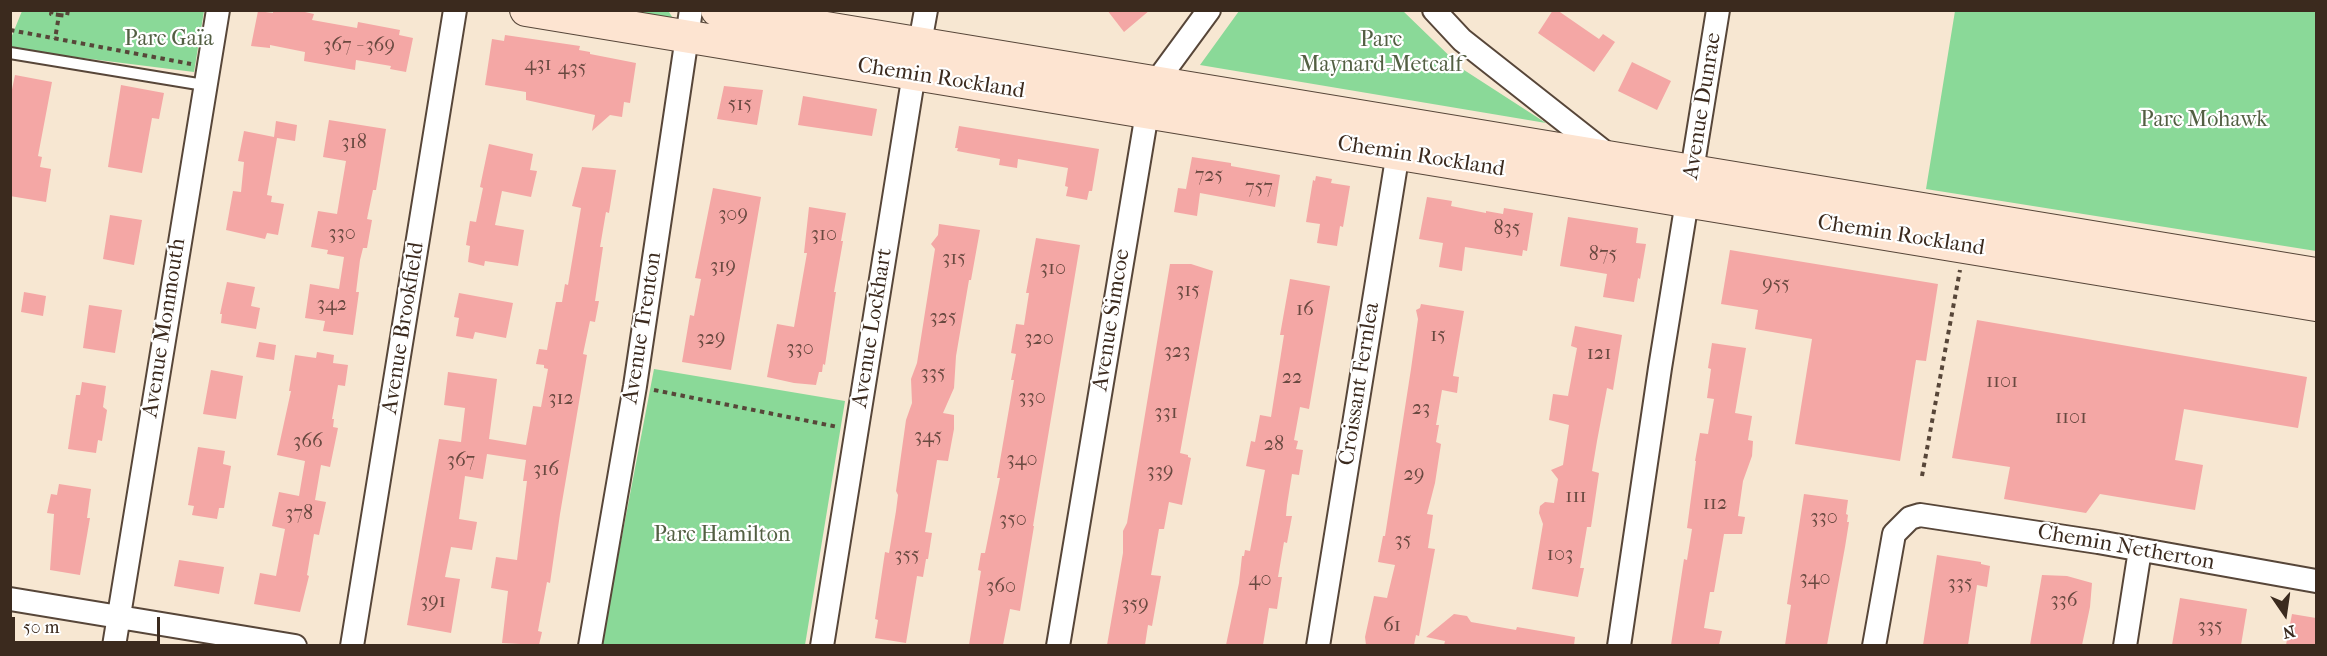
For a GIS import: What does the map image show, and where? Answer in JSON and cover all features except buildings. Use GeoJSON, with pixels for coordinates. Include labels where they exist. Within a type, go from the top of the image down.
{"type":"FeatureCollection","features":[{"type":"Feature","properties":{"kind":"street","name":"Avenue Monmouth"},"geometry":{"type":"LineString","coordinates":[[114,645],[201,75],[218,10]]}},
{"type":"Feature","properties":{"kind":"street","name":"Avenue Brookfield"},"geometry":{"type":"LineString","coordinates":[[352,645],[455,10]]}},
{"type":"Feature","properties":{"kind":"street","name":"Chemin Rockland"},"geometry":{"type":"LineString","coordinates":[[525,10],[689,24],[914,74],[1402,123],[2316,274]]}},
{"type":"Feature","properties":{"kind":"street","name":"Chemin Rockland"},"geometry":{"type":"LineString","coordinates":[[717,10],[920,44],[1397,154],[2316,305]]}},
{"type":"Feature","properties":{"kind":"street","name":"Avenue Lockhart"},"geometry":{"type":"LineString","coordinates":[[822,645],[926,10]]}},
{"type":"Feature","properties":{"kind":"street","name":"Avenue Simcoe"},"geometry":{"type":"LineString","coordinates":[[1058,645],[1152,98],[1209,10]]}},
{"type":"Feature","properties":{"kind":"street"},"geometry":{"type":"LineString","coordinates":[[1434,10],[1462,40],[1611,158]]}},
{"type":"Feature","properties":{"kind":"street","name":"Avenue Dunrae"},"geometry":{"type":"LineString","coordinates":[[1688,201],[1718,10]]}},
{"type":"Feature","properties":{"kind":"street","name":"Avenue Trenton"},"geometry":{"type":"LineString","coordinates":[[590,645],[634,386],[689,24]]}},
{"type":"Feature","properties":{"kind":"street","name":"Croissant Fernlea"},"geometry":{"type":"LineString","coordinates":[[1318,645],[1402,123]]}},
{"type":"Feature","properties":{"kind":"street"},"geometry":{"type":"LineString","coordinates":[[1619,645],[1688,201]]}},
{"type":"Feature","properties":{"kind":"street","name":"Chemin Netherton"},"geometry":{"type":"LineString","coordinates":[[1874,645],[1894,534],[1910,518],[1920,515],[2316,581]]}},
{"type":"Feature","properties":{"kind":"street"},"geometry":{"type":"LineString","coordinates":[[2125,645],[2140,550]]}},
{"type":"Feature","properties":{"kind":"street"},"geometry":{"type":"LineString","coordinates":[[10,599],[295,645]]}},
{"type":"Feature","properties":{"kind":"lane"},"geometry":{"type":"LineString","coordinates":[[10,53],[201,75]]}},
{"type":"Feature","properties":{"kind":"path"},"geometry":{"type":"LineString","coordinates":[[52,10],[51,14],[67,16],[68,10]]}},
{"type":"Feature","properties":{"kind":"path"},"geometry":{"type":"LineString","coordinates":[[55,39],[59,15]]}},
{"type":"Feature","properties":{"kind":"path"},"geometry":{"type":"LineString","coordinates":[[10,30],[201,75]]}},
{"type":"Feature","properties":{"kind":"path"},"geometry":{"type":"LineString","coordinates":[[1922,476],[1960,268]]}},
{"type":"Feature","properties":{"kind":"path"},"geometry":{"type":"LineString","coordinates":[[634,386],[856,431]]}},
{"type":"Feature","properties":{"kind":"green space","name":"Parc Gaïa"},"geometry":{"type":"Polygon","coordinates":[[[22,11],[204,11],[194,72],[11,49],[11,38],[22,11]]]}},
{"type":"Feature","properties":{"kind":"green space"},"geometry":{"type":"Polygon","coordinates":[[[584,11],[669,12],[674,20],[584,11]]]}},
{"type":"Feature","properties":{"kind":"green space","name":"Parc Maynard-Metcalf"},"geometry":{"type":"Polygon","coordinates":[[[1239,11],[1403,11],[1464,70],[1546,123],[1200,65],[1239,11]]]}},
{"type":"Feature","properties":{"kind":"green space","name":"Parc Mohawk"},"geometry":{"type":"Polygon","coordinates":[[[1955,11],[2316,11],[2316,251],[1926,189],[1955,11]]]}},
{"type":"Feature","properties":{"kind":"green space","name":"Parc Hamilton"},"geometry":{"type":"Polygon","coordinates":[[[654,369],[845,401],[805,645],[601,646],[654,369]]]}}]}
